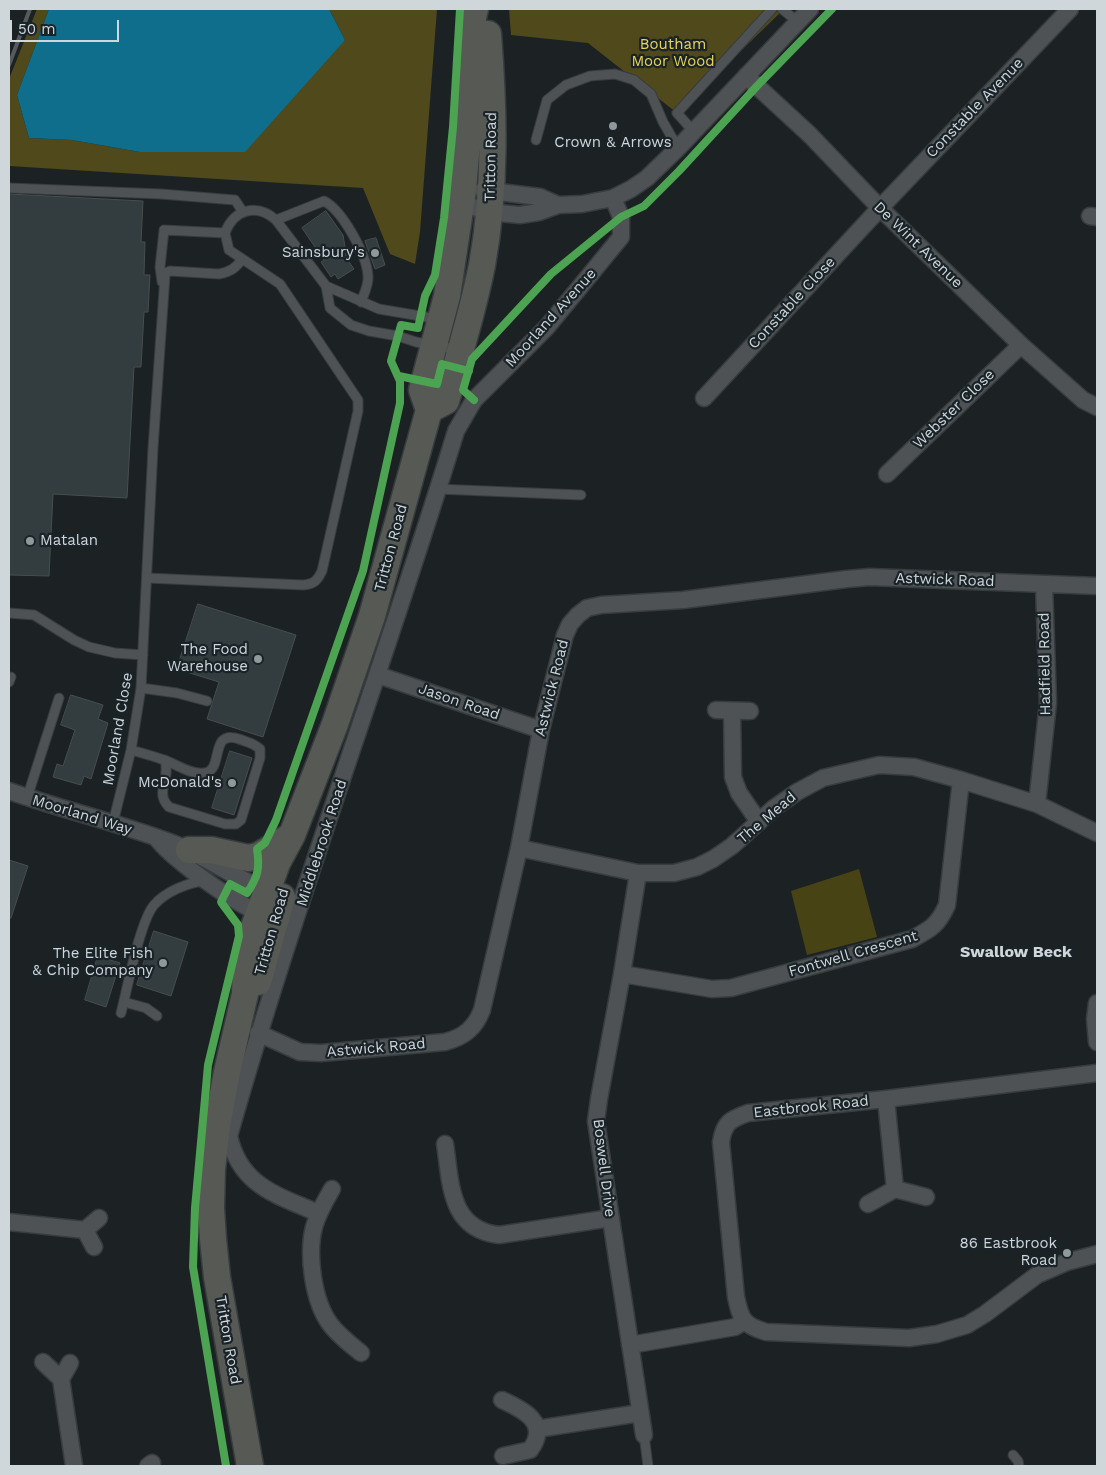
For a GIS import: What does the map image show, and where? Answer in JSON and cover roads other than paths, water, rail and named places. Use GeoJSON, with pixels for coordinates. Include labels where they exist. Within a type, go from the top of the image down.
{"type":"FeatureCollection","features":[{"type":"Feature","properties":{"kind":"main road","name":"Tritton Road"},"geometry":{"type":"LineString","coordinates":[[429,410],[446,401],[462,350],[445,331],[462,196],[472,84],[473,17],[475,9]]}},
{"type":"Feature","properties":{"kind":"main road","name":"Tritton Road"},"geometry":{"type":"LineString","coordinates":[[250,1466],[217,1277],[211,1208],[212,1169],[217,1126],[245,994],[246,960],[253,930],[271,905],[277,863],[292,836],[335,724],[372,616],[429,410],[422,390],[445,331],[482,265],[493,160],[490,57],[487,16],[484,9]]}},
{"type":"Feature","properties":{"kind":"main road"},"geometry":{"type":"LineString","coordinates":[[188,850],[200,849],[228,855],[253,857],[292,836]]}},
{"type":"Feature","properties":{"kind":"street"},"geometry":{"type":"LineString","coordinates":[[490,201],[520,215],[539,212],[558,205],[582,204],[613,198],[631,189],[647,178],[694,132],[810,9]]}},
{"type":"Feature","properties":{"kind":"street","name":"Constable Avenue"},"geometry":{"type":"LineString","coordinates":[[880,208],[1070,9]]}},
{"type":"Feature","properties":{"kind":"street","name":"De Wint Avenue"},"geometry":{"type":"LineString","coordinates":[[746,76],[810,135],[880,208],[1021,345],[1083,400],[1097,407]]}},
{"type":"Feature","properties":{"kind":"street"},"geometry":{"type":"LineString","coordinates":[[462,196],[490,201],[540,198],[558,205]]}},
{"type":"Feature","properties":{"kind":"street","name":"Moorland Avenue"},"geometry":{"type":"LineString","coordinates":[[456,432],[474,400],[547,327],[621,237],[621,217],[613,198]]}},
{"type":"Feature","properties":{"kind":"street","name":"Constable Close"},"geometry":{"type":"LineString","coordinates":[[704,398],[880,208]]}},
{"type":"Feature","properties":{"kind":"street","name":"Webster Close"},"geometry":{"type":"LineString","coordinates":[[887,474],[1021,345]]}},
{"type":"Feature","properties":{"kind":"street","name":"Middlebrook Road"},"geometry":{"type":"LineString","coordinates":[[318,1213],[261,1187],[247,1175],[238,1161],[229,1136],[258,1033],[378,675],[456,432]]}},
{"type":"Feature","properties":{"kind":"street","name":"Astwick Road"},"geometry":{"type":"LineString","coordinates":[[258,1033],[300,1052],[321,1053],[445,1042],[458,1038],[470,1031],[482,1010],[519,848],[541,730],[565,635],[570,624],[587,608],[601,605],[683,600],[870,577],[1097,586]]}},
{"type":"Feature","properties":{"kind":"street","name":"Hadfield Road"},"geometry":{"type":"LineString","coordinates":[[1037,804],[1048,703],[1044,584]]}},
{"type":"Feature","properties":{"kind":"street","name":"Jason Road"},"geometry":{"type":"LineString","coordinates":[[378,675],[541,730]]}},
{"type":"Feature","properties":{"kind":"street"},"geometry":{"type":"LineString","coordinates":[[750,710],[724,710],[733,777],[739,793],[759,822]]}},
{"type":"Feature","properties":{"kind":"street","name":"The Mead"},"geometry":{"type":"LineString","coordinates":[[519,848],[638,873],[674,873],[697,867],[713,859],[732,846],[774,808],[823,778],[878,765],[914,767],[961,780],[1037,804],[1097,833]]}},
{"type":"Feature","properties":{"kind":"street","name":"Fontwell Crescent"},"geometry":{"type":"LineString","coordinates":[[622,974],[712,989],[731,988],[912,939],[929,930],[940,920],[947,905],[961,780]]}},
{"type":"Feature","properties":{"kind":"street","name":"Moorland Way"},"geometry":{"type":"LineString","coordinates":[[9,791],[188,850],[271,905]]}},
{"type":"Feature","properties":{"kind":"street","name":"Moorland Way"},"geometry":{"type":"LineString","coordinates":[[156,838],[167,851],[206,880],[271,905]]}},
{"type":"Feature","properties":{"kind":"street","name":"Boswell Drive"},"geometry":{"type":"LineString","coordinates":[[638,873],[622,974],[598,1099],[596,1120],[644,1435]]}},
{"type":"Feature","properties":{"kind":"street"},"geometry":{"type":"LineString","coordinates":[[1097,1003],[1095,1019],[1097,1042]]}},
{"type":"Feature","properties":{"kind":"street","name":"Eastbrook Road"},"geometry":{"type":"LineString","coordinates":[[743,1322],[736,1298],[721,1142],[723,1130],[728,1122],[748,1113],[886,1099],[1097,1073]]}},
{"type":"Feature","properties":{"kind":"street"},"geometry":{"type":"LineString","coordinates":[[886,1099],[895,1189]]}},
{"type":"Feature","properties":{"kind":"street"},"geometry":{"type":"LineString","coordinates":[[445,1144],[454,1202],[464,1218],[479,1230],[499,1235],[610,1218]]}},
{"type":"Feature","properties":{"kind":"street"},"geometry":{"type":"LineString","coordinates":[[332,1188],[318,1213],[311,1242],[316,1290],[323,1314],[331,1326],[361,1353]]}},
{"type":"Feature","properties":{"kind":"street"},"geometry":{"type":"LineString","coordinates":[[868,1204],[895,1189],[926,1196]]}},
{"type":"Feature","properties":{"kind":"street"},"geometry":{"type":"LineString","coordinates":[[9,1222],[85,1230],[99,1218]]}},
{"type":"Feature","properties":{"kind":"street"},"geometry":{"type":"LineString","coordinates":[[85,1230],[94,1247]]}},
{"type":"Feature","properties":{"kind":"street"},"geometry":{"type":"LineString","coordinates":[[630,1345],[735,1328],[743,1322],[766,1332],[909,1338],[937,1334],[967,1325],[985,1314],[1037,1275],[1066,1262],[1097,1254]]}},
{"type":"Feature","properties":{"kind":"street"},"geometry":{"type":"LineString","coordinates":[[42,1362],[61,1379]]}},
{"type":"Feature","properties":{"kind":"street"},"geometry":{"type":"LineString","coordinates":[[70,1364],[61,1379],[74,1466]]}},
{"type":"Feature","properties":{"kind":"street"},"geometry":{"type":"LineString","coordinates":[[502,1400],[524,1412],[535,1422],[537,1429],[536,1437],[530,1450],[503,1456]]}},
{"type":"Feature","properties":{"kind":"street"},"geometry":{"type":"LineString","coordinates":[[537,1429],[640,1413]]}},
{"type":"Feature","properties":{"kind":"lane"},"geometry":{"type":"LineString","coordinates":[[694,132],[677,113],[772,9]]}},
{"type":"Feature","properties":{"kind":"lane"},"geometry":{"type":"LineString","coordinates":[[782,9],[798,22]]}},
{"type":"Feature","properties":{"kind":"lane"},"geometry":{"type":"LineString","coordinates":[[536,140],[548,100],[566,85],[590,76],[615,74],[634,80],[651,94],[662,122],[678,148]]}},
{"type":"Feature","properties":{"kind":"lane"},"geometry":{"type":"LineString","coordinates":[[9,188],[161,194],[235,200],[244,212]]}},
{"type":"Feature","properties":{"kind":"lane"},"geometry":{"type":"LineString","coordinates":[[276,220],[324,201],[332,205],[355,239],[366,266],[368,277],[361,302]]}},
{"type":"Feature","properties":{"kind":"lane"},"geometry":{"type":"LineString","coordinates":[[147,578],[303,585],[312,584],[317,580],[322,571],[358,411],[358,400],[280,284],[229,250],[225,233],[233,218],[244,212],[255,210],[268,213],[276,220],[326,286],[330,308],[350,325],[398,336],[445,331]]}},
{"type":"Feature","properties":{"kind":"lane"},"geometry":{"type":"LineString","coordinates":[[164,292],[160,267],[164,230],[225,233]]}},
{"type":"Feature","properties":{"kind":"lane"},"geometry":{"type":"LineString","coordinates":[[164,292],[166,272],[226,273],[234,269],[242,258]]}},
{"type":"Feature","properties":{"kind":"lane"},"geometry":{"type":"LineString","coordinates":[[326,286],[379,309],[445,331]]}},
{"type":"Feature","properties":{"kind":"lane","name":"Moorland Close"},"geometry":{"type":"LineString","coordinates":[[113,824],[130,750],[141,688],[153,448],[164,292]]}},
{"type":"Feature","properties":{"kind":"lane"},"geometry":{"type":"LineString","coordinates":[[438,489],[581,495]]}},
{"type":"Feature","properties":{"kind":"lane"},"geometry":{"type":"LineString","coordinates":[[9,613],[34,615],[89,647],[115,653],[143,655]]}},
{"type":"Feature","properties":{"kind":"lane"},"geometry":{"type":"LineString","coordinates":[[141,688],[177,693],[207,701]]}},
{"type":"Feature","properties":{"kind":"lane"},"geometry":{"type":"LineString","coordinates":[[27,798],[59,698]]}},
{"type":"Feature","properties":{"kind":"lane"},"geometry":{"type":"LineString","coordinates":[[130,750],[165,760],[190,771],[204,773],[210,770],[215,763],[220,743],[226,738],[232,737],[255,744],[260,749],[260,758],[241,820],[236,824],[225,824],[169,807],[162,795],[168,770],[165,760]]}},
{"type":"Feature","properties":{"kind":"lane"},"geometry":{"type":"LineString","coordinates":[[121,1014],[145,922],[153,905],[188,883],[206,880]]}},
{"type":"Feature","properties":{"kind":"lane"},"geometry":{"type":"LineString","coordinates":[[124,1002],[146,1008],[157,1016]]}},
{"type":"Feature","properties":{"kind":"lane"},"geometry":{"type":"LineString","coordinates":[[644,1435],[648,1466]]}},
{"type":"Feature","properties":{"kind":"lane"},"geometry":{"type":"LineString","coordinates":[[1012,1455],[1018,1461],[1019,1466]]}},
{"type":"Feature","properties":{"kind":"water"},"geometry":{"type":"Polygon","coordinates":[[[49,9],[329,9],[345,40],[245,152],[140,152],[72,140],[29,138],[17,95],[49,9]]]}},
{"type":"Feature","properties":{"kind":"railway"},"geometry":{"type":"LineString","coordinates":[[9,65],[30,9]]}},
{"type":"Feature","properties":{"kind":"place","name":"Crown & Arrows"},"geometry":{"type":"Point","coordinates":[613,126]}},
{"type":"Feature","properties":{"kind":"place","name":"Sainsbury's"},"geometry":{"type":"Point","coordinates":[375,253]}},
{"type":"Feature","properties":{"kind":"place","name":"Matalan"},"geometry":{"type":"Point","coordinates":[30,541]}},
{"type":"Feature","properties":{"kind":"place","name":"The Food Warehouse"},"geometry":{"type":"Point","coordinates":[258,659]}},
{"type":"Feature","properties":{"kind":"place","name":"McDonald's"},"geometry":{"type":"Point","coordinates":[232,783]}},
{"type":"Feature","properties":{"kind":"place","name":"The Elite Fish & Chip Company"},"geometry":{"type":"Point","coordinates":[163,963]}},
{"type":"Feature","properties":{"kind":"place","name":"86 Eastbrook Road"},"geometry":{"type":"Point","coordinates":[1067,1253]}},
{"type":"Feature","properties":{"kind":"district","name":"Swallow Beck"},"geometry":{"type":"Point","coordinates":[1016,952]}},
{"type":"Feature","properties":{"kind":"park label","name":"Boutham Moor Wood"},"geometry":{"type":"Point","coordinates":[673,54]}}]}
